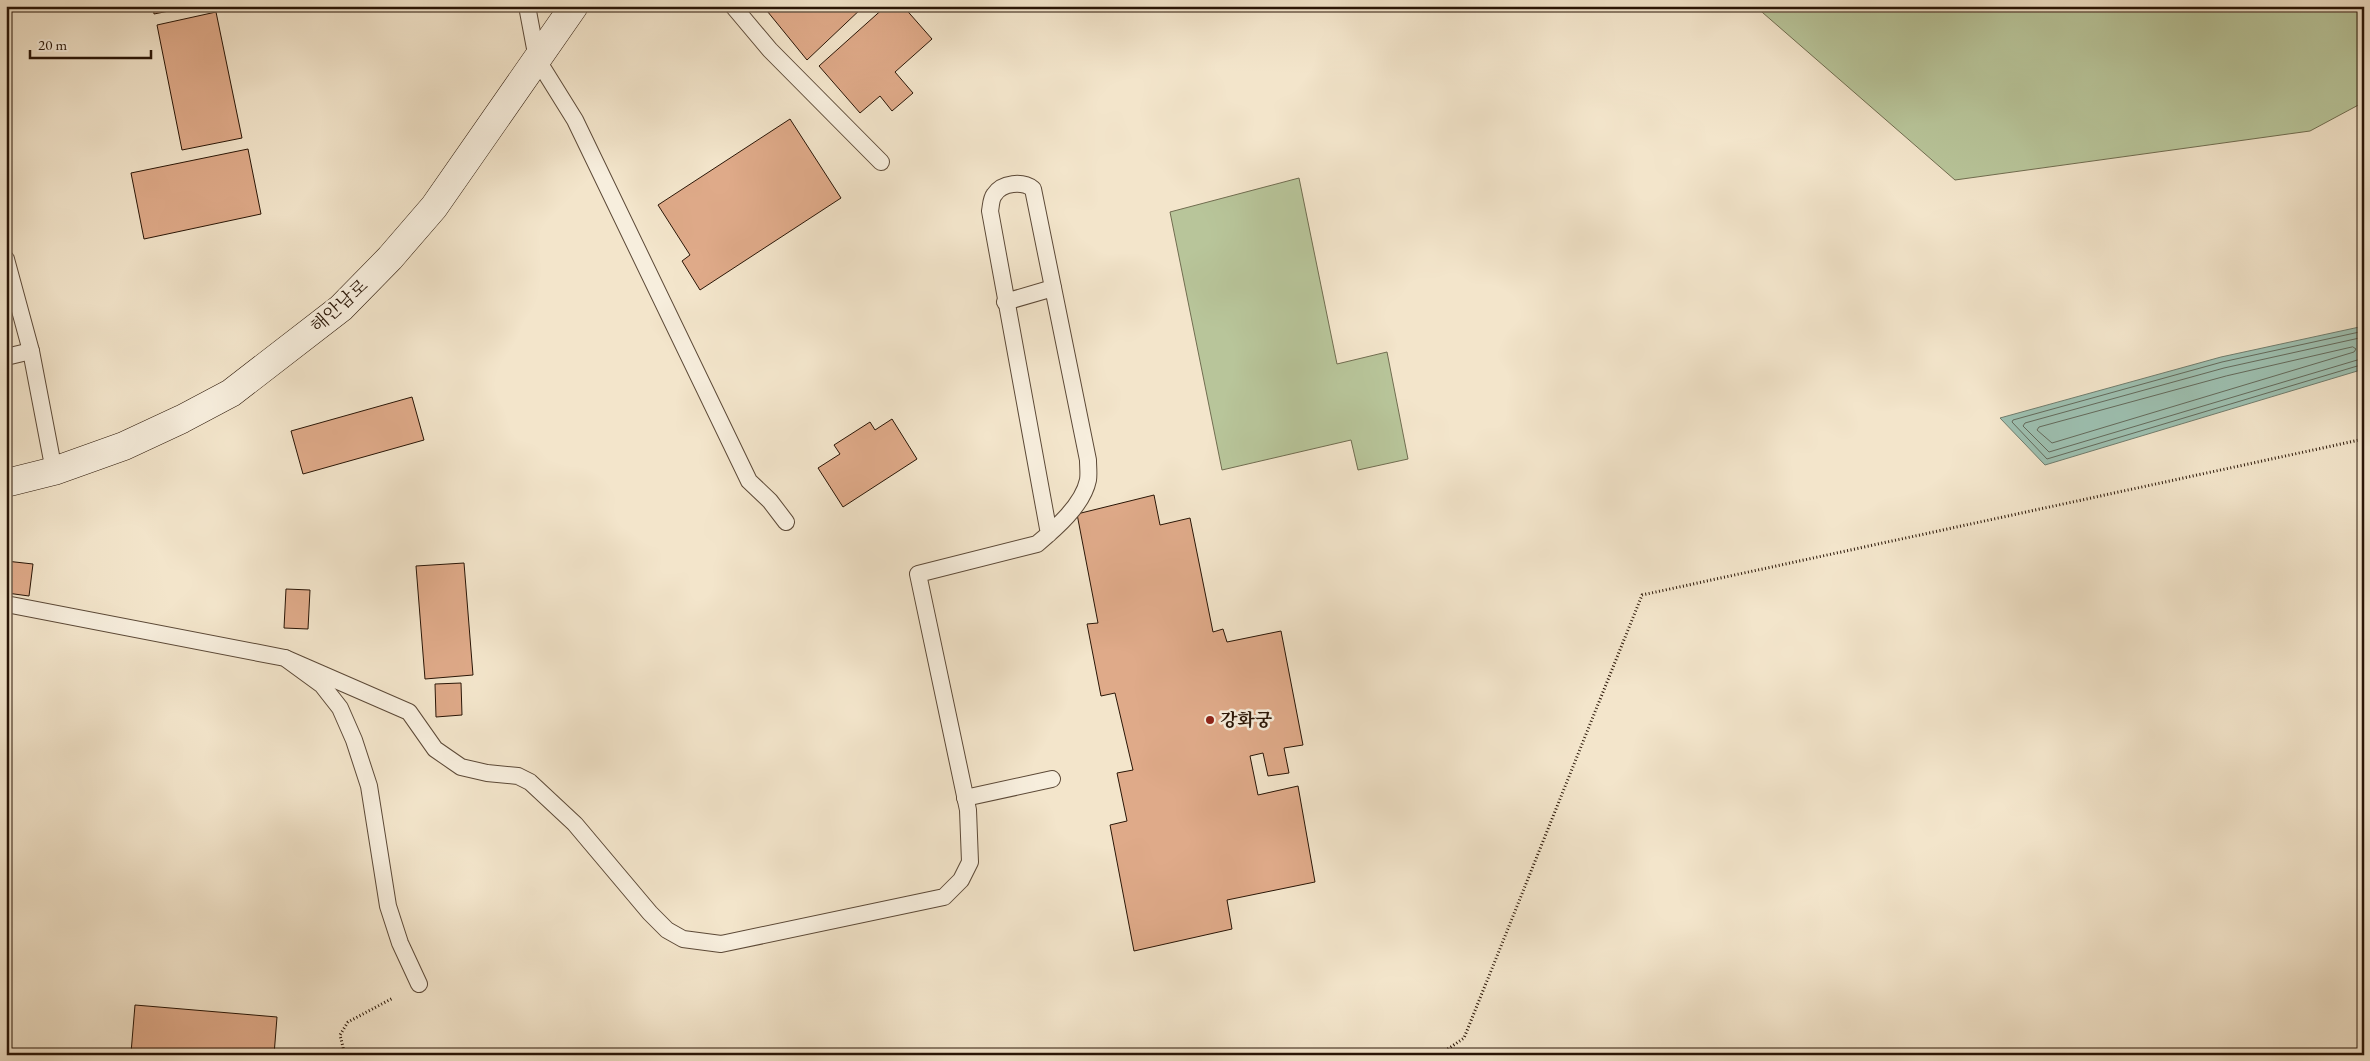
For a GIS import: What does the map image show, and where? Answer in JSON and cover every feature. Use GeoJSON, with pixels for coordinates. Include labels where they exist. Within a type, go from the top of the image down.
{"type":"FeatureCollection","features":[{"type":"Feature","properties":{"kind":"main road","name":"해안남로"},"geometry":{"type":"LineString","coordinates":[[6,483],[54,471],[124,446],[182,419],[231,393],[341,308],[390,258],[434,207],[574,6]]}},
{"type":"Feature","properties":{"kind":"lane"},"geometry":{"type":"LineString","coordinates":[[527,6],[537,59],[574,120],[749,481],[770,501],[786,522]]}},
{"type":"Feature","properties":{"kind":"lane"},"geometry":{"type":"LineString","coordinates":[[733,6],[770,50],[881,162]]}},
{"type":"Feature","properties":{"kind":"lane"},"geometry":{"type":"LineString","coordinates":[[6,604],[285,658],[408,712],[435,749],[461,767],[487,773],[518,776],[530,782],[575,824],[650,913],[667,930],[683,939],[721,944],[944,897],[961,880],[970,862],[968,810],[918,574],[1037,544],[1049,534],[1063,522],[1083,493],[1088,480],[1088,460],[1033,189],[1026,184],[1015,184],[1003,188],[994,194],[990,211],[1005,302],[1049,534]]}},
{"type":"Feature","properties":{"kind":"lane"},"geometry":{"type":"LineString","coordinates":[[6,259],[31,352],[54,471]]}},
{"type":"Feature","properties":{"kind":"lane"},"geometry":{"type":"LineString","coordinates":[[1005,302],[1053,288]]}},
{"type":"Feature","properties":{"kind":"lane"},"geometry":{"type":"LineString","coordinates":[[6,357],[31,352]]}},
{"type":"Feature","properties":{"kind":"lane"},"geometry":{"type":"LineString","coordinates":[[285,658],[322,685],[340,708],[354,740],[369,786],[388,906],[400,943],[419,984]]}},
{"type":"Feature","properties":{"kind":"lane"},"geometry":{"type":"LineString","coordinates":[[965,798],[1052,779]]}},
{"type":"Feature","properties":{"kind":"path"},"geometry":{"type":"LineString","coordinates":[[1439,1055],[1464,1038],[1642,595],[2364,440]]}},
{"type":"Feature","properties":{"kind":"path"},"geometry":{"type":"LineString","coordinates":[[344,1055],[340,1035],[348,1022],[419,984]]}},
{"type":"Feature","properties":{"kind":"shaded area"},"geometry":{"type":"Polygon","coordinates":[[[1755,6],[2364,6],[2364,102],[2310,131],[1955,180],[1755,6]]]}},
{"type":"Feature","properties":{"kind":"shaded area"},"geometry":{"type":"Polygon","coordinates":[[[1299,178],[1337,364],[1387,352],[1408,459],[1358,470],[1351,440],[1222,470],[1170,212],[1299,178]]]}},
{"type":"Feature","properties":{"kind":"water"},"geometry":{"type":"Polygon","coordinates":[[[2364,326],[2364,369],[2045,465],[2000,418],[2221,357],[2364,326]]]}},
{"type":"Feature","properties":{"kind":"building"},"geometry":{"type":"Polygon","coordinates":[[[153,6],[194,6],[154,14],[153,6]]]}},
{"type":"Feature","properties":{"kind":"building"},"geometry":{"type":"Polygon","coordinates":[[[763,6],[864,6],[807,60],[763,6]]]}},
{"type":"Feature","properties":{"kind":"building"},"geometry":{"type":"Polygon","coordinates":[[[886,6],[903,6],[932,39],[895,72],[913,93],[892,111],[880,96],[860,113],[819,66],[886,6]]]}},
{"type":"Feature","properties":{"kind":"building"},"geometry":{"type":"Polygon","coordinates":[[[216,12],[242,138],[182,150],[157,25],[216,12]]]}},
{"type":"Feature","properties":{"kind":"building"},"geometry":{"type":"Polygon","coordinates":[[[790,119],[841,198],[700,290],[682,261],[690,255],[658,205],[790,119]]]}},
{"type":"Feature","properties":{"kind":"building"},"geometry":{"type":"Polygon","coordinates":[[[248,149],[261,214],[144,239],[131,173],[248,149]]]}},
{"type":"Feature","properties":{"kind":"building"},"geometry":{"type":"Polygon","coordinates":[[[412,397],[424,440],[303,474],[291,431],[412,397]]]}},
{"type":"Feature","properties":{"kind":"building"},"geometry":{"type":"Polygon","coordinates":[[[892,419],[917,459],[843,507],[818,468],[840,454],[834,445],[870,422],[875,430],[892,419]]]}},
{"type":"Feature","properties":{"kind":"building","name":"강화궁"},"geometry":{"type":"Polygon","coordinates":[[[1154,495],[1160,525],[1190,518],[1213,632],[1223,629],[1227,642],[1281,631],[1303,745],[1284,748],[1289,773],[1268,776],[1263,753],[1250,756],[1258,795],[1298,786],[1315,882],[1227,900],[1232,929],[1134,951],[1110,825],[1127,821],[1117,773],[1133,770],[1115,693],[1101,696],[1087,624],[1098,623],[1077,514],[1154,495]]]}},
{"type":"Feature","properties":{"kind":"building"},"geometry":{"type":"Polygon","coordinates":[[[6,561],[33,564],[29,596],[7,593],[6,561]]]}},
{"type":"Feature","properties":{"kind":"building"},"geometry":{"type":"Polygon","coordinates":[[[464,563],[473,675],[425,679],[416,566],[464,563]]]}},
{"type":"Feature","properties":{"kind":"building"},"geometry":{"type":"Polygon","coordinates":[[[286,589],[310,590],[308,629],[284,628],[286,589]]]}},
{"type":"Feature","properties":{"kind":"building"},"geometry":{"type":"Polygon","coordinates":[[[461,683],[462,715],[436,717],[435,684],[461,683]]]}},
{"type":"Feature","properties":{"kind":"building"},"geometry":{"type":"Polygon","coordinates":[[[135,1005],[277,1017],[274,1055],[131,1053],[135,1005]]]}},
{"type":"Feature","properties":{"kind":"place","name":"강화궁"},"geometry":{"type":"Point","coordinates":[1210,720]}}]}
